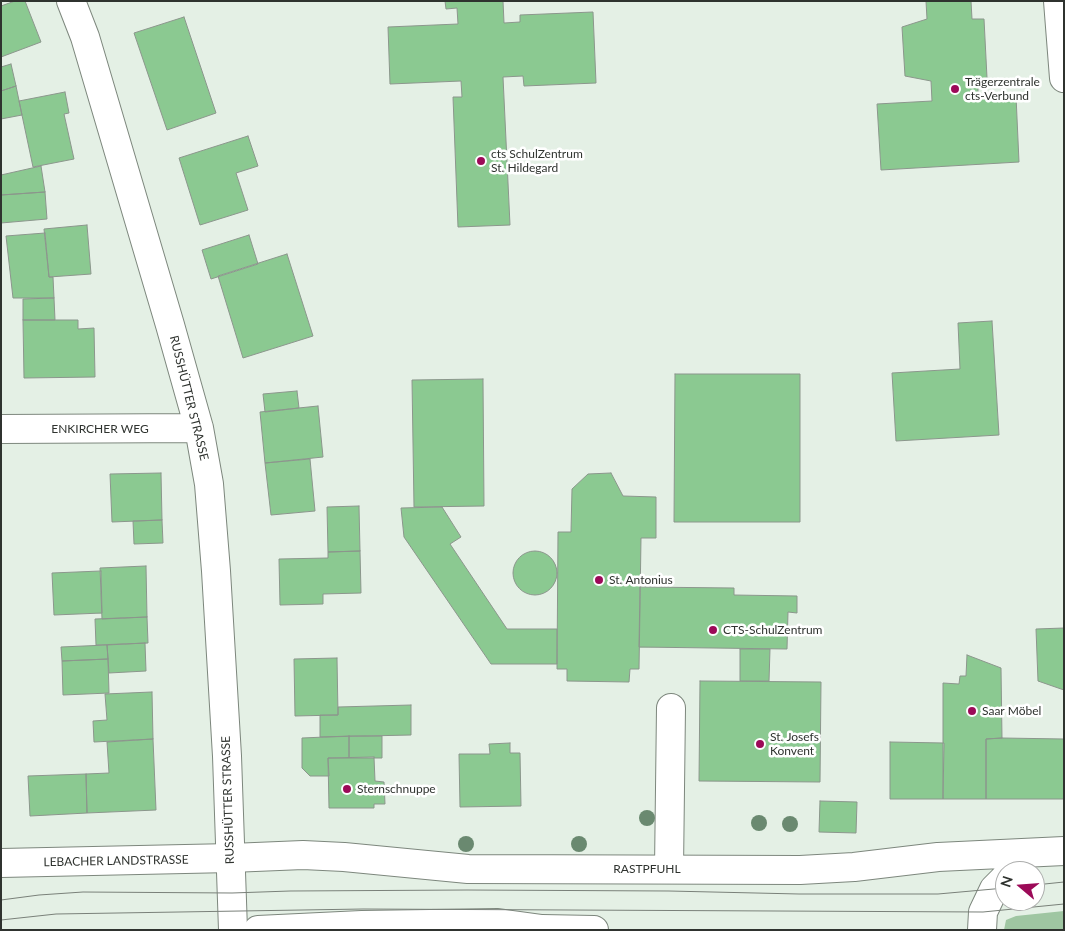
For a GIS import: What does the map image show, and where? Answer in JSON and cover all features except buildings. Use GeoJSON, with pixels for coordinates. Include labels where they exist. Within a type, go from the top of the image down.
{"type":"FeatureCollection","features":[{"type":"Feature","properties":{"kind":"main road","name":"RUSSHÜTTER STRASSE"},"geometry":{"type":"LineString","coordinates":[[71,1],[85,37],[136,205],[199,428],[209,484],[227,756],[233,930]]}},
{"type":"Feature","properties":{"kind":"main road"},"geometry":{"type":"LineString","coordinates":[[1058,1],[1064,78]]}},
{"type":"Feature","properties":{"kind":"main road","name":"ENKIRCHER WEG"},"geometry":{"type":"LineString","coordinates":[[1,429],[199,428]]}},
{"type":"Feature","properties":{"kind":"main road"},"geometry":{"type":"LineString","coordinates":[[669,869],[671,708]]}},
{"type":"Feature","properties":{"kind":"main road","name":"RASTPFUHL"},"geometry":{"type":"LineString","coordinates":[[231,858],[303,854],[468,869],[800,870],[854,867],[938,857],[1064,851]]}},
{"type":"Feature","properties":{"kind":"main road","name":"LEBACHER LANDSTRASSE"},"geometry":{"type":"LineString","coordinates":[[1,863],[231,858]]}},
{"type":"Feature","properties":{"kind":"main road"},"geometry":{"type":"LineString","coordinates":[[1045,869],[1064,868]]}},
{"type":"Feature","properties":{"kind":"main road"},"geometry":{"type":"LineString","coordinates":[[982,930],[984,912],[995,888]]}},
{"type":"Feature","properties":{"kind":"main road"},"geometry":{"type":"LineString","coordinates":[[258,930],[362,925],[498,923],[542,929],[594,930]]}},
{"type":"Feature","properties":{"kind":"green space"},"geometry":{"type":"Polygon","coordinates":[[[1064,911],[1064,930],[1004,930],[1006,920],[1016,916],[1064,911]]]}},
{"type":"Feature","properties":{"kind":"tram line"},"geometry":{"type":"LineString","coordinates":[[1045,884],[1064,882]]}},
{"type":"Feature","properties":{"kind":"tram line"},"geometry":{"type":"LineString","coordinates":[[1,900],[83,892],[232,893],[467,890],[938,894],[995,889]]}},
{"type":"Feature","properties":{"kind":"tram line"},"geometry":{"type":"LineString","coordinates":[[1,920],[56,914],[363,909],[983,912],[1064,904]]}},
{"type":"Feature","properties":{"kind":"place","name":"Trägerzentrale cts-Verbund"},"geometry":{"type":"Point","coordinates":[955,89]}},
{"type":"Feature","properties":{"kind":"place","name":"cts SchulZentrum St. Hildegard"},"geometry":{"type":"Point","coordinates":[481,161]}},
{"type":"Feature","properties":{"kind":"place","name":"St. Antonius"},"geometry":{"type":"Point","coordinates":[599,580]}},
{"type":"Feature","properties":{"kind":"place","name":"CTS-SchulZentrum"},"geometry":{"type":"Point","coordinates":[713,630]}},
{"type":"Feature","properties":{"kind":"place","name":"Saar Möbel"},"geometry":{"type":"Point","coordinates":[972,711]}},
{"type":"Feature","properties":{"kind":"place","name":"St. Josefs Konvent"},"geometry":{"type":"Point","coordinates":[760,744]}},
{"type":"Feature","properties":{"kind":"place","name":"Sternschnuppe"},"geometry":{"type":"Point","coordinates":[347,789]}}]}
